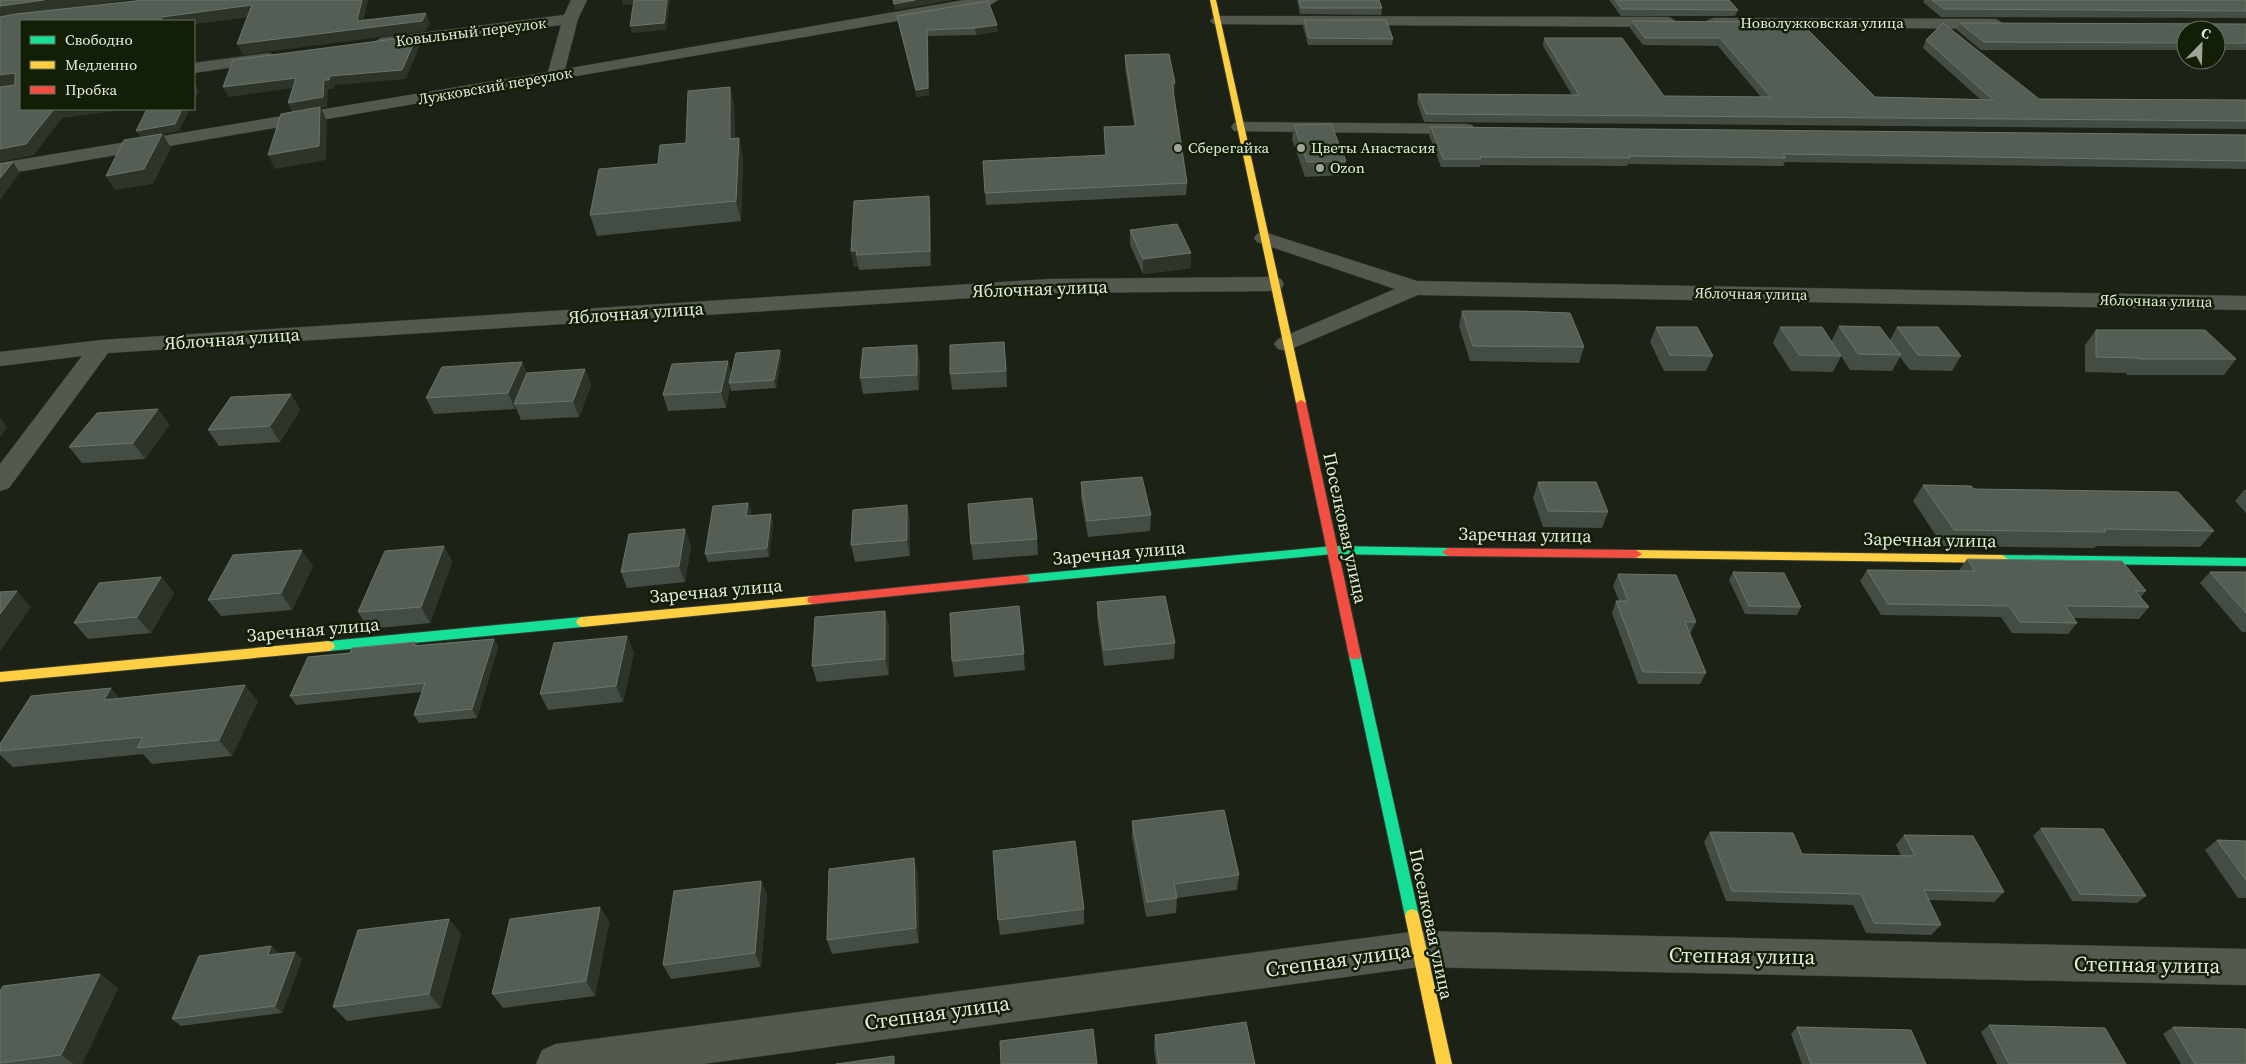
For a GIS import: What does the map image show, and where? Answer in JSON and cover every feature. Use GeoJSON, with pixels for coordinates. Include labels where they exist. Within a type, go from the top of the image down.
{"type":"FeatureCollection","features":[{"type":"Feature","properties":{"kind":"main road","name":"Поселковая улица"},"geometry":{"type":"LineString","coordinates":[[1213,0],[1286,344],[1333,550],[1444,1064]]}},
{"type":"Feature","properties":{"kind":"main road","name":"Заречная улица"},"geometry":{"type":"LineString","coordinates":[[0,677],[1333,550],[2246,562]]}},
{"type":"Feature","properties":{"kind":"street"},"geometry":{"type":"LineString","coordinates":[[555,76],[570,19],[579,0]]}},
{"type":"Feature","properties":{"kind":"street","name":"Лужковский переулок"},"geometry":{"type":"LineString","coordinates":[[0,169],[555,76],[990,0]]}},
{"type":"Feature","properties":{"kind":"street","name":"Ковыльный переулок"},"geometry":{"type":"LineString","coordinates":[[362,46],[570,19]]}},
{"type":"Feature","properties":{"kind":"street","name":"Новолужковская улица"},"geometry":{"type":"LineString","coordinates":[[1218,21],[2016,24]]}},
{"type":"Feature","properties":{"kind":"street"},"geometry":{"type":"LineString","coordinates":[[195,68],[283,56]]}},
{"type":"Feature","properties":{"kind":"street"},"geometry":{"type":"LineString","coordinates":[[1240,127],[1479,129]]}},
{"type":"Feature","properties":{"kind":"street","name":"Яблочная улица"},"geometry":{"type":"LineString","coordinates":[[1264,238],[1415,288],[2246,303]]}},
{"type":"Feature","properties":{"kind":"street","name":"Яблочная улица"},"geometry":{"type":"LineString","coordinates":[[0,359],[101,347],[1050,286],[1273,284]]}},
{"type":"Feature","properties":{"kind":"street"},"geometry":{"type":"LineString","coordinates":[[1286,344],[1415,288]]}},
{"type":"Feature","properties":{"kind":"street"},"geometry":{"type":"LineString","coordinates":[[0,482],[101,347]]}},
{"type":"Feature","properties":{"kind":"street","name":"Степная улица"},"geometry":{"type":"LineString","coordinates":[[556,1064],[1419,948],[2246,967]]}},
{"type":"Feature","properties":{"kind":"building"},"geometry":{"type":"Polygon","coordinates":[[[0,0],[44,0],[0,6],[0,0]]]}},
{"type":"Feature","properties":{"kind":"building"},"geometry":{"type":"Polygon","coordinates":[[[144,0],[362,0],[357,21],[426,13],[422,21],[237,44],[252,5],[162,17],[160,20],[20,20],[20,110],[53,110],[26,144],[0,149],[0,87],[15,85],[15,73],[0,75],[0,17],[144,0]]]}},
{"type":"Feature","properties":{"kind":"building"},"geometry":{"type":"Polygon","coordinates":[[[634,0],[667,0],[664,23],[630,26],[634,0]]]}},
{"type":"Feature","properties":{"kind":"building"},"geometry":{"type":"Polygon","coordinates":[[[893,0],[915,0],[894,4],[893,0]]]}},
{"type":"Feature","properties":{"kind":"building"},"geometry":{"type":"Polygon","coordinates":[[[1299,0],[1379,0],[1382,8],[1301,8],[1299,0]]]}},
{"type":"Feature","properties":{"kind":"building"},"geometry":{"type":"Polygon","coordinates":[[[1615,0],[1729,0],[1738,10],[1622,9],[1615,0]]]}},
{"type":"Feature","properties":{"kind":"building"},"geometry":{"type":"Polygon","coordinates":[[[1932,0],[2246,0],[2246,11],[1944,9],[1932,0]]]}},
{"type":"Feature","properties":{"kind":"building"},"geometry":{"type":"Polygon","coordinates":[[[988,1],[997,25],[927,30],[928,88],[916,90],[897,16],[988,1]]]}},
{"type":"Feature","properties":{"kind":"building"},"geometry":{"type":"Polygon","coordinates":[[[1304,20],[1386,20],[1393,39],[1309,38],[1304,20]]]}},
{"type":"Feature","properties":{"kind":"building"},"geometry":{"type":"Polygon","coordinates":[[[1632,21],[1749,22],[1757,29],[1808,30],[1875,97],[1993,100],[1926,40],[1943,23],[2039,99],[2246,100],[2246,121],[1426,114],[1418,94],[1579,95],[1544,38],[1622,38],[1664,96],[1771,97],[1720,38],[1645,38],[1632,21]]]}},
{"type":"Feature","properties":{"kind":"building"},"geometry":{"type":"Polygon","coordinates":[[[1960,23],[2176,24],[2176,43],[1984,42],[1960,23]]]}},
{"type":"Feature","properties":{"kind":"building"},"geometry":{"type":"Polygon","coordinates":[[[2226,24],[2246,24],[2246,43],[2226,43],[2226,24]]]}},
{"type":"Feature","properties":{"kind":"building"},"geometry":{"type":"Polygon","coordinates":[[[417,36],[402,70],[330,76],[329,80],[324,80],[323,97],[288,103],[296,78],[223,87],[233,60],[417,36]]]}},
{"type":"Feature","properties":{"kind":"building"},"geometry":{"type":"Polygon","coordinates":[[[1169,54],[1175,83],[1172,83],[1187,183],[985,193],[983,161],[1106,155],[1104,127],[1136,126],[1125,55],[1169,54]]]}},
{"type":"Feature","properties":{"kind":"building"},"geometry":{"type":"Polygon","coordinates":[[[730,87],[730,139],[739,138],[736,201],[590,215],[599,169],[658,164],[660,145],[686,143],[688,91],[730,87]]]}},
{"type":"Feature","properties":{"kind":"building"},"geometry":{"type":"Polygon","coordinates":[[[320,107],[319,146],[268,155],[281,114],[320,107]]]}},
{"type":"Feature","properties":{"kind":"building"},"geometry":{"type":"Polygon","coordinates":[[[146,110],[182,110],[175,124],[136,131],[146,110]]]}},
{"type":"Feature","properties":{"kind":"building"},"geometry":{"type":"Polygon","coordinates":[[[1331,124],[1346,161],[1307,162],[1294,125],[1331,124]]]}},
{"type":"Feature","properties":{"kind":"building"},"geometry":{"type":"Polygon","coordinates":[[[1431,127],[2246,135],[2246,161],[1783,154],[1786,158],[1629,156],[1630,158],[1480,157],[1481,159],[1443,159],[1431,127]]]}},
{"type":"Feature","properties":{"kind":"building"},"geometry":{"type":"Polygon","coordinates":[[[162,134],[144,169],[106,176],[124,140],[162,134]]]}},
{"type":"Feature","properties":{"kind":"building"},"geometry":{"type":"Polygon","coordinates":[[[13,162],[0,178],[0,164],[13,162]]]}},
{"type":"Feature","properties":{"kind":"building"},"geometry":{"type":"Polygon","coordinates":[[[929,196],[930,251],[856,255],[857,251],[851,251],[854,201],[929,196]]]}},
{"type":"Feature","properties":{"kind":"building"},"geometry":{"type":"Polygon","coordinates":[[[1177,224],[1191,253],[1143,259],[1130,230],[1177,224]]]}},
{"type":"Feature","properties":{"kind":"building"},"geometry":{"type":"Polygon","coordinates":[[[1462,311],[1570,313],[1584,347],[1473,346],[1462,311]]]}},
{"type":"Feature","properties":{"kind":"building"},"geometry":{"type":"Polygon","coordinates":[[[1839,326],[1880,327],[1901,355],[1858,354],[1839,326]]]}},
{"type":"Feature","properties":{"kind":"building"},"geometry":{"type":"Polygon","coordinates":[[[1656,327],[1697,327],[1713,356],[1670,355],[1656,327]]]}},
{"type":"Feature","properties":{"kind":"building"},"geometry":{"type":"Polygon","coordinates":[[[1780,327],[1822,327],[1841,356],[1799,355],[1780,327]]]}},
{"type":"Feature","properties":{"kind":"building"},"geometry":{"type":"Polygon","coordinates":[[[1897,327],[1938,327],[1961,356],[1918,355],[1897,327]]]}},
{"type":"Feature","properties":{"kind":"building"},"geometry":{"type":"Polygon","coordinates":[[[2096,330],[2205,330],[2236,359],[2096,357],[2096,330]]]}},
{"type":"Feature","properties":{"kind":"building"},"geometry":{"type":"Polygon","coordinates":[[[1004,342],[1006,371],[950,374],[950,345],[1004,342]]]}},
{"type":"Feature","properties":{"kind":"building"},"geometry":{"type":"Polygon","coordinates":[[[917,345],[917,375],[860,378],[863,348],[917,345]]]}},
{"type":"Feature","properties":{"kind":"building"},"geometry":{"type":"Polygon","coordinates":[[[780,350],[774,380],[729,383],[736,353],[780,350]]]}},
{"type":"Feature","properties":{"kind":"building"},"geometry":{"type":"Polygon","coordinates":[[[728,361],[721,392],[663,395],[672,364],[728,361]]]}},
{"type":"Feature","properties":{"kind":"building"},"geometry":{"type":"Polygon","coordinates":[[[522,362],[508,393],[426,398],[442,367],[522,362]]]}},
{"type":"Feature","properties":{"kind":"building"},"geometry":{"type":"Polygon","coordinates":[[[585,369],[573,401],[514,404],[527,373],[585,369]]]}},
{"type":"Feature","properties":{"kind":"building"},"geometry":{"type":"Polygon","coordinates":[[[291,394],[270,426],[208,430],[231,397],[291,394]]]}},
{"type":"Feature","properties":{"kind":"building"},"geometry":{"type":"Polygon","coordinates":[[[158,409],[133,443],[69,447],[97,413],[158,409]]]}},
{"type":"Feature","properties":{"kind":"building"},"geometry":{"type":"Polygon","coordinates":[[[1142,477],[1151,515],[1087,521],[1081,482],[1142,477]]]}},
{"type":"Feature","properties":{"kind":"building"},"geometry":{"type":"Polygon","coordinates":[[[1538,482],[1596,482],[1608,512],[1548,511],[1538,482]]]}},
{"type":"Feature","properties":{"kind":"building"},"geometry":{"type":"Polygon","coordinates":[[[1923,485],[1971,486],[1974,489],[2178,492],[2214,531],[2104,529],[2106,532],[1954,530],[1923,485]]]}},
{"type":"Feature","properties":{"kind":"building"},"geometry":{"type":"Polygon","coordinates":[[[1032,498],[1037,539],[971,544],[968,504],[1032,498]]]}},
{"type":"Feature","properties":{"kind":"building"},"geometry":{"type":"Polygon","coordinates":[[[748,503],[746,516],[771,514],[767,548],[705,554],[713,506],[748,503]]]}},
{"type":"Feature","properties":{"kind":"building"},"geometry":{"type":"Polygon","coordinates":[[[907,505],[907,540],[851,545],[853,510],[907,505]]]}},
{"type":"Feature","properties":{"kind":"building"},"geometry":{"type":"Polygon","coordinates":[[[685,529],[679,566],[621,572],[629,534],[685,529]]]}},
{"type":"Feature","properties":{"kind":"building"},"geometry":{"type":"Polygon","coordinates":[[[444,546],[421,607],[358,612],[385,551],[444,546]]]}},
{"type":"Feature","properties":{"kind":"building"},"geometry":{"type":"Polygon","coordinates":[[[302,550],[281,593],[208,600],[233,555],[302,550]]]}},
{"type":"Feature","properties":{"kind":"building"},"geometry":{"type":"Polygon","coordinates":[[[1967,559],[2122,561],[2146,591],[2135,591],[2149,607],[2065,606],[2077,623],[2020,622],[2009,606],[1888,604],[1867,570],[1975,571],[1967,559]]]}},
{"type":"Feature","properties":{"kind":"building"},"geometry":{"type":"Polygon","coordinates":[[[1733,572],[1784,573],[1801,607],[1749,606],[1733,572]]]}},
{"type":"Feature","properties":{"kind":"building"},"geometry":{"type":"Polygon","coordinates":[[[2210,572],[2246,572],[2246,613],[2210,572]]]}},
{"type":"Feature","properties":{"kind":"building"},"geometry":{"type":"Polygon","coordinates":[[[1618,574],[1676,575],[1696,622],[1685,622],[1706,673],[1643,672],[1616,601],[1628,601],[1618,574]]]}},
{"type":"Feature","properties":{"kind":"building"},"geometry":{"type":"Polygon","coordinates":[[[161,577],[137,617],[74,623],[99,583],[161,577]]]}},
{"type":"Feature","properties":{"kind":"building"},"geometry":{"type":"Polygon","coordinates":[[[17,591],[0,614],[0,592],[17,591]]]}},
{"type":"Feature","properties":{"kind":"building"},"geometry":{"type":"Polygon","coordinates":[[[1165,596],[1175,643],[1104,650],[1097,602],[1165,596]]]}},
{"type":"Feature","properties":{"kind":"building"},"geometry":{"type":"Polygon","coordinates":[[[1019,606],[1024,654],[952,661],[950,613],[1019,606]]]}},
{"type":"Feature","properties":{"kind":"building"},"geometry":{"type":"Polygon","coordinates":[[[885,611],[885,659],[812,666],[815,617],[885,611]]]}},
{"type":"Feature","properties":{"kind":"building"},"geometry":{"type":"Polygon","coordinates":[[[627,636],[616,686],[540,694],[554,643],[627,636]]]}},
{"type":"Feature","properties":{"kind":"building"},"geometry":{"type":"Polygon","coordinates":[[[494,639],[472,709],[414,715],[425,683],[290,696],[308,657],[350,653],[352,648],[415,642],[413,646],[494,639]]]}},
{"type":"Feature","properties":{"kind":"building"},"geometry":{"type":"Polygon","coordinates":[[[245,685],[219,740],[137,748],[143,737],[0,751],[0,744],[31,696],[111,688],[104,700],[245,685]]]}},
{"type":"Feature","properties":{"kind":"building"},"geometry":{"type":"Polygon","coordinates":[[[1224,810],[1239,875],[1174,884],[1177,898],[1147,902],[1132,821],[1224,810]]]}},
{"type":"Feature","properties":{"kind":"building"},"geometry":{"type":"Polygon","coordinates":[[[2041,828],[2103,829],[2146,896],[2080,894],[2041,828]]]}},
{"type":"Feature","properties":{"kind":"building"},"geometry":{"type":"Polygon","coordinates":[[[1710,832],[1793,833],[1802,854],[1915,856],[1904,835],[1973,836],[2004,892],[1924,890],[1941,925],[1874,923],[1861,894],[1732,891],[1710,832]]]}},
{"type":"Feature","properties":{"kind":"building"},"geometry":{"type":"Polygon","coordinates":[[[2217,840],[2246,841],[2246,880],[2217,840]]]}},
{"type":"Feature","properties":{"kind":"building"},"geometry":{"type":"Polygon","coordinates":[[[1075,841],[1084,909],[998,920],[993,851],[1075,841]]]}},
{"type":"Feature","properties":{"kind":"building"},"geometry":{"type":"Polygon","coordinates":[[[914,858],[916,928],[827,940],[829,869],[914,858]]]}},
{"type":"Feature","properties":{"kind":"building"},"geometry":{"type":"Polygon","coordinates":[[[761,881],[755,953],[663,965],[674,891],[761,881]]]}},
{"type":"Feature","properties":{"kind":"building"},"geometry":{"type":"Polygon","coordinates":[[[600,907],[586,981],[492,994],[510,919],[600,907]]]}},
{"type":"Feature","properties":{"kind":"building"},"geometry":{"type":"Polygon","coordinates":[[[449,919],[429,994],[333,1007],[358,930],[449,919]]]}},
{"type":"Feature","properties":{"kind":"building"},"geometry":{"type":"Polygon","coordinates":[[[271,946],[268,955],[295,952],[275,1006],[172,1019],[199,956],[271,946]]]}},
{"type":"Feature","properties":{"kind":"building"},"geometry":{"type":"Polygon","coordinates":[[[100,974],[61,1055],[0,1063],[0,991],[3,986],[100,974]]]}},
{"type":"Feature","properties":{"kind":"building"},"geometry":{"type":"Polygon","coordinates":[[[1246,1022],[1255,1064],[1159,1064],[1155,1035],[1246,1022]]]}},
{"type":"Feature","properties":{"kind":"building"},"geometry":{"type":"Polygon","coordinates":[[[1989,1025],[2105,1028],[2126,1064],[2009,1064],[1989,1025]]]}},
{"type":"Feature","properties":{"kind":"building"},"geometry":{"type":"Polygon","coordinates":[[[1797,1027],[1911,1030],[1926,1064],[1811,1064],[1797,1027]]]}},
{"type":"Feature","properties":{"kind":"building"},"geometry":{"type":"Polygon","coordinates":[[[2173,1027],[2245,1029],[2246,1064],[2195,1064],[2173,1027]]]}},
{"type":"Feature","properties":{"kind":"building"},"geometry":{"type":"Polygon","coordinates":[[[1093,1029],[1097,1064],[1001,1064],[1000,1041],[1093,1029]]]}},
{"type":"Feature","properties":{"kind":"building"},"geometry":{"type":"Polygon","coordinates":[[[894,1056],[894,1064],[836,1064],[894,1056]]]}},
{"type":"Feature","properties":{"kind":"traffic: fast"},"geometry":{"type":"LineString","coordinates":[[1024,579],[1333,550],[1448,552]]}},
{"type":"Feature","properties":{"kind":"traffic: fast"},"geometry":{"type":"LineString","coordinates":[[2002,559],[2246,562]]}},
{"type":"Feature","properties":{"kind":"traffic: fast"},"geometry":{"type":"LineString","coordinates":[[329,646],[582,622]]}},
{"type":"Feature","properties":{"kind":"traffic: fast"},"geometry":{"type":"LineString","coordinates":[[1355,656],[1412,916]]}},
{"type":"Feature","properties":{"kind":"traffic: slow"},"geometry":{"type":"LineString","coordinates":[[1213,0],[1301,403]]}},
{"type":"Feature","properties":{"kind":"traffic: slow"},"geometry":{"type":"LineString","coordinates":[[1636,554],[2002,559]]}},
{"type":"Feature","properties":{"kind":"traffic: slow"},"geometry":{"type":"LineString","coordinates":[[582,622],[813,600]]}},
{"type":"Feature","properties":{"kind":"traffic: slow"},"geometry":{"type":"LineString","coordinates":[[0,677],[329,646]]}},
{"type":"Feature","properties":{"kind":"traffic: slow"},"geometry":{"type":"LineString","coordinates":[[1412,916],[1444,1064]]}},
{"type":"Feature","properties":{"kind":"traffic: jam"},"geometry":{"type":"LineString","coordinates":[[1301,403],[1355,656]]}},
{"type":"Feature","properties":{"kind":"traffic: jam"},"geometry":{"type":"LineString","coordinates":[[1448,552],[1636,554]]}},
{"type":"Feature","properties":{"kind":"traffic: jam"},"geometry":{"type":"LineString","coordinates":[[813,600],[1024,579]]}},
{"type":"Feature","properties":{"kind":"place","name":"Сберегайка"},"geometry":{"type":"Point","coordinates":[1178,148]}},
{"type":"Feature","properties":{"kind":"place","name":"Цветы Анастасия"},"geometry":{"type":"Point","coordinates":[1301,148]}},
{"type":"Feature","properties":{"kind":"place","name":"Ozon"},"geometry":{"type":"Point","coordinates":[1320,168]}}]}
